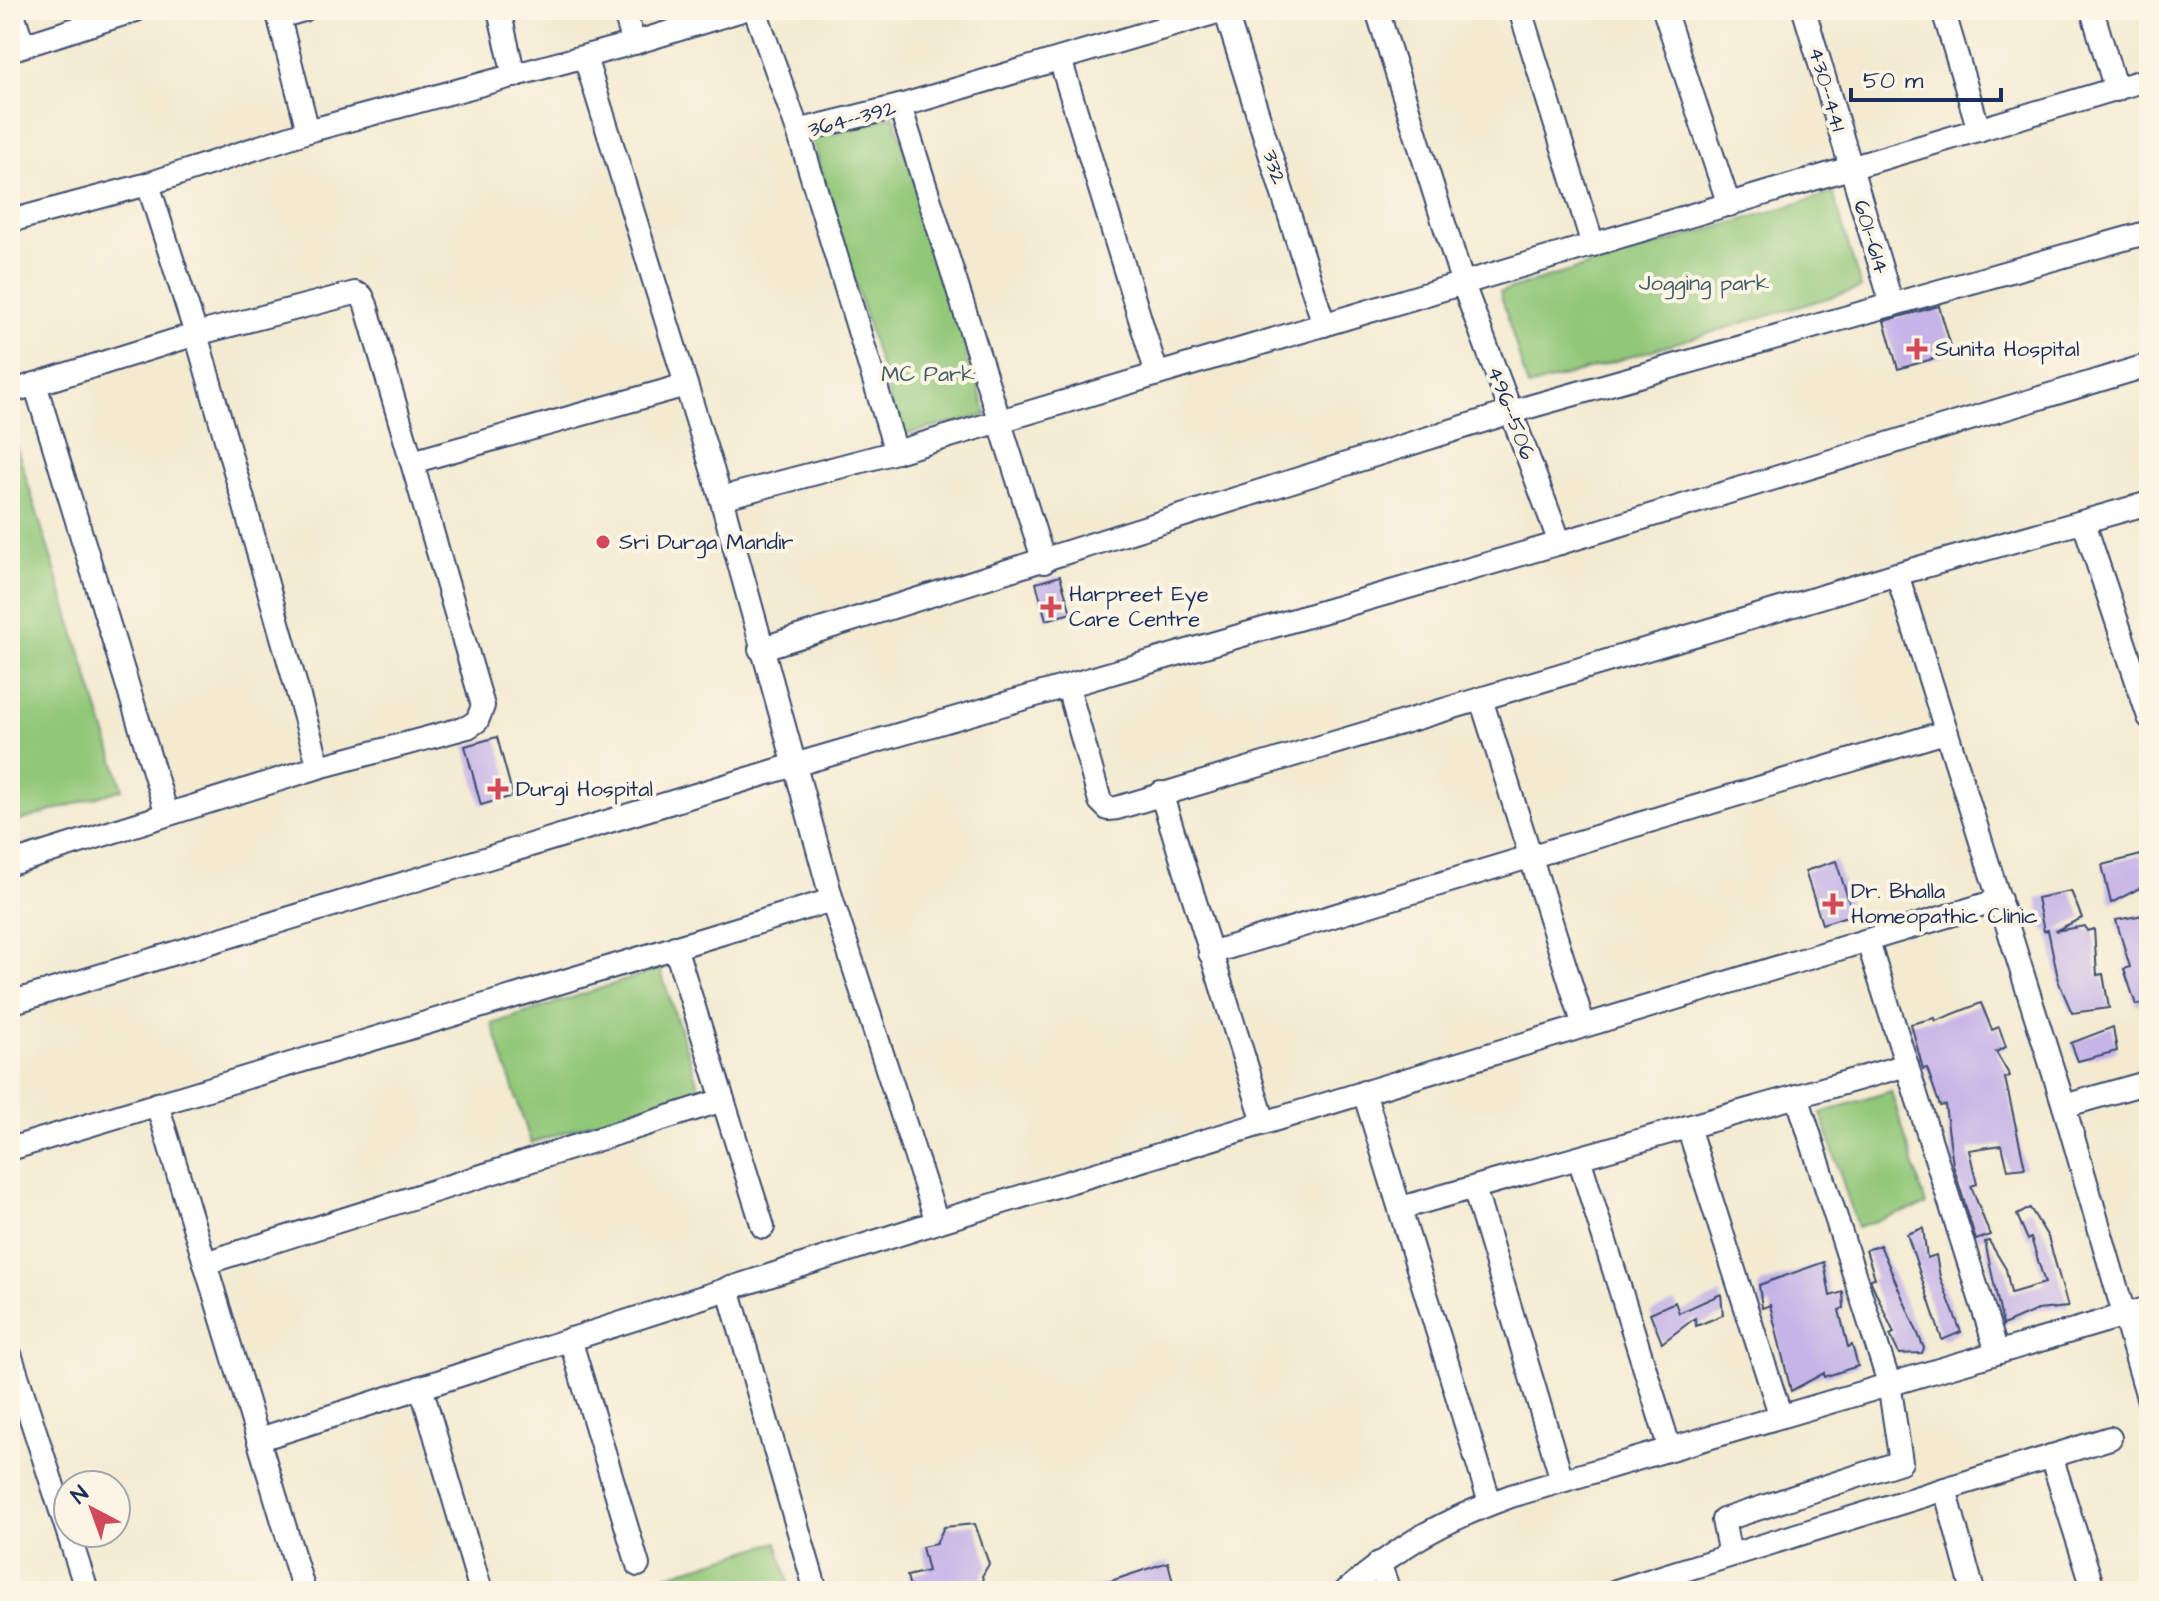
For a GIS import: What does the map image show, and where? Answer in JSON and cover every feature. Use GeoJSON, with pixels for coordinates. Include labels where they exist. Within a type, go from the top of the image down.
{"type":"FeatureCollection","features":[{"type":"Feature","properties":{"kind":"street"},"geometry":{"type":"LineString","coordinates":[[12,10],[17,48],[136,10]]}},
{"type":"Feature","properties":{"kind":"street"},"geometry":{"type":"LineString","coordinates":[[304,10],[278,14],[308,131]]}},
{"type":"Feature","properties":{"kind":"street"},"geometry":{"type":"LineString","coordinates":[[499,10],[514,76]]}},
{"type":"Feature","properties":{"kind":"street"},"geometry":{"type":"LineString","coordinates":[[624,10],[634,43]]}},
{"type":"Feature","properties":{"kind":"street"},"geometry":{"type":"LineString","coordinates":[[10,221],[148,184],[308,131],[634,43],[700,16],[742,10]]}},
{"type":"Feature","properties":{"kind":"street"},"geometry":{"type":"LineString","coordinates":[[755,10],[798,131]]}},
{"type":"Feature","properties":{"kind":"street","name":"364--392"},"geometry":{"type":"LineString","coordinates":[[896,452],[798,131],[900,106],[1225,10]]}},
{"type":"Feature","properties":{"kind":"street","name":"332"},"geometry":{"type":"LineString","coordinates":[[1225,10],[1324,325]]}},
{"type":"Feature","properties":{"kind":"street","name":"496--506"},"geometry":{"type":"LineString","coordinates":[[1377,10],[1463,284],[1560,543]]}},
{"type":"Feature","properties":{"kind":"street"},"geometry":{"type":"LineString","coordinates":[[1520,10],[1593,245]]}},
{"type":"Feature","properties":{"kind":"street"},"geometry":{"type":"LineString","coordinates":[[1664,10],[1729,205]]}},
{"type":"Feature","properties":{"kind":"street","name":"430--441"},"geometry":{"type":"LineString","coordinates":[[1804,10],[1850,169]]}},
{"type":"Feature","properties":{"kind":"street"},"geometry":{"type":"LineString","coordinates":[[1943,10],[1979,130]]}},
{"type":"Feature","properties":{"kind":"street"},"geometry":{"type":"LineString","coordinates":[[2092,10],[2116,90]]}},
{"type":"Feature","properties":{"kind":"street"},"geometry":{"type":"LineString","coordinates":[[585,57],[721,498],[760,649],[832,900],[937,1222]]}},
{"type":"Feature","properties":{"kind":"street"},"geometry":{"type":"LineString","coordinates":[[1060,59],[1157,374]]}},
{"type":"Feature","properties":{"kind":"street"},"geometry":{"type":"LineString","coordinates":[[721,498],[896,452],[2149,79]]}},
{"type":"Feature","properties":{"kind":"street"},"geometry":{"type":"LineString","coordinates":[[900,106],[1044,562]]}},
{"type":"Feature","properties":{"kind":"street","name":"601--614"},"geometry":{"type":"LineString","coordinates":[[1850,169],[1892,305]]}},
{"type":"Feature","properties":{"kind":"street"},"geometry":{"type":"LineString","coordinates":[[148,184],[196,334],[319,767]]}},
{"type":"Feature","properties":{"kind":"street"},"geometry":{"type":"LineString","coordinates":[[760,649],[1044,562],[1511,412],[2149,232]]}},
{"type":"Feature","properties":{"kind":"street"},"geometry":{"type":"LineString","coordinates":[[10,392],[196,334],[347,294],[362,296],[483,706],[482,713],[468,727],[319,767],[10,864]]}},
{"type":"Feature","properties":{"kind":"street"},"geometry":{"type":"LineString","coordinates":[[10,1003],[794,765],[1560,543],[2149,365]]}},
{"type":"Feature","properties":{"kind":"street"},"geometry":{"type":"LineString","coordinates":[[35,384],[167,814]]}},
{"type":"Feature","properties":{"kind":"street"},"geometry":{"type":"LineString","coordinates":[[412,462],[686,385]]}},
{"type":"Feature","properties":{"kind":"street"},"geometry":{"type":"LineString","coordinates":[[1068,687],[1100,801],[1108,809],[1117,808],[1897,574],[2149,503]]}},
{"type":"Feature","properties":{"kind":"street"},"geometry":{"type":"LineString","coordinates":[[2084,523],[2148,708]]}},
{"type":"Feature","properties":{"kind":"street"},"geometry":{"type":"LineString","coordinates":[[1897,574],[2064,1106],[2149,1401]]}},
{"type":"Feature","properties":{"kind":"street"},"geometry":{"type":"LineString","coordinates":[[1481,699],[1583,1023]]}},
{"type":"Feature","properties":{"kind":"street"},"geometry":{"type":"LineString","coordinates":[[1210,953],[1945,732]]}},
{"type":"Feature","properties":{"kind":"street"},"geometry":{"type":"LineString","coordinates":[[1161,793],[1264,1122]]}},
{"type":"Feature","properties":{"kind":"street"},"geometry":{"type":"LineString","coordinates":[[10,1149],[832,900]]}},
{"type":"Feature","properties":{"kind":"street"},"geometry":{"type":"LineString","coordinates":[[260,1439],[937,1222],[1583,1023],[1868,942],[2000,900]]}},
{"type":"Feature","properties":{"kind":"street"},"geometry":{"type":"LineString","coordinates":[[1868,942],[1997,1352]]}},
{"type":"Feature","properties":{"kind":"street"},"geometry":{"type":"LineString","coordinates":[[675,947],[763,1227]]}},
{"type":"Feature","properties":{"kind":"street"},"geometry":{"type":"LineString","coordinates":[[1401,1208],[1907,1065]]}},
{"type":"Feature","properties":{"kind":"street"},"geometry":{"type":"LineString","coordinates":[[2064,1106],[2149,1082]]}},
{"type":"Feature","properties":{"kind":"street"},"geometry":{"type":"LineString","coordinates":[[1364,1092],[1490,1503]]}},
{"type":"Feature","properties":{"kind":"street"},"geometry":{"type":"LineString","coordinates":[[1730,1555],[1723,1520],[1901,1462],[1889,1383],[1797,1096]]}},
{"type":"Feature","properties":{"kind":"street"},"geometry":{"type":"LineString","coordinates":[[205,1263],[723,1100]]}},
{"type":"Feature","properties":{"kind":"street"},"geometry":{"type":"LineString","coordinates":[[157,1104],[304,1591]]}},
{"type":"Feature","properties":{"kind":"street"},"geometry":{"type":"LineString","coordinates":[[1688,1127],[1780,1414]]}},
{"type":"Feature","properties":{"kind":"street"},"geometry":{"type":"LineString","coordinates":[[1579,1158],[1669,1446]]}},
{"type":"Feature","properties":{"kind":"street"},"geometry":{"type":"LineString","coordinates":[[1474,1188],[1562,1480]]}},
{"type":"Feature","properties":{"kind":"street"},"geometry":{"type":"LineString","coordinates":[[728,1288],[816,1591]]}},
{"type":"Feature","properties":{"kind":"street"},"geometry":{"type":"LineString","coordinates":[[1346,1591],[1379,1563],[1443,1522],[1490,1503],[1669,1446],[2149,1308]]}},
{"type":"Feature","properties":{"kind":"street"},"geometry":{"type":"LineString","coordinates":[[570,1339],[638,1565]]}},
{"type":"Feature","properties":{"kind":"street"},"geometry":{"type":"LineString","coordinates":[[10,1354],[87,1591]]}},
{"type":"Feature","properties":{"kind":"street"},"geometry":{"type":"LineString","coordinates":[[421,1387],[481,1591]]}},
{"type":"Feature","properties":{"kind":"street"},"geometry":{"type":"LineString","coordinates":[[1616,1591],[2110,1438]]}},
{"type":"Feature","properties":{"kind":"street"},"geometry":{"type":"LineString","coordinates":[[2051,1456],[2094,1591]]}},
{"type":"Feature","properties":{"kind":"street"},"geometry":{"type":"LineString","coordinates":[[1945,1489],[1973,1591]]}},
{"type":"Feature","properties":{"kind":"street"},"geometry":{"type":"LineString","coordinates":[[1379,1563],[1389,1591]]}},
{"type":"Feature","properties":{"kind":"green space","name":"MC Park"},"geometry":{"type":"Polygon","coordinates":[[[894,116],[987,415],[901,435],[812,140],[894,116]]]}},
{"type":"Feature","properties":{"kind":"green space","name":"Jogging park"},"geometry":{"type":"Polygon","coordinates":[[[1833,193],[1861,288],[1528,387],[1500,292],[1833,193]]]}},
{"type":"Feature","properties":{"kind":"green space"},"geometry":{"type":"Polygon","coordinates":[[[10,426],[123,789],[10,824],[10,426]]]}},
{"type":"Feature","properties":{"kind":"green space"},"geometry":{"type":"Polygon","coordinates":[[[660,969],[699,1088],[531,1143],[492,1024],[660,969]]]}},
{"type":"Feature","properties":{"kind":"green space"},"geometry":{"type":"Polygon","coordinates":[[[1891,1091],[1926,1205],[1857,1227],[1821,1113],[1891,1091]]]}},
{"type":"Feature","properties":{"kind":"green space"},"geometry":{"type":"Polygon","coordinates":[[[777,1542],[791,1591],[614,1591],[777,1542]]]}},
{"type":"Feature","properties":{"kind":"building"},"geometry":{"type":"Polygon","coordinates":[[[1939,306],[1953,353],[1898,369],[1884,321],[1939,306]]]}},
{"type":"Feature","properties":{"kind":"building"},"geometry":{"type":"Polygon","coordinates":[[[1060,576],[1071,613],[1046,620],[1036,583],[1060,576]]]}},
{"type":"Feature","properties":{"kind":"building"},"geometry":{"type":"Polygon","coordinates":[[[497,737],[513,796],[481,805],[465,746],[497,737]]]}},
{"type":"Feature","properties":{"kind":"building"},"geometry":{"type":"Polygon","coordinates":[[[2141,855],[2146,885],[2111,903],[2102,865],[2141,855]]]}},
{"type":"Feature","properties":{"kind":"building"},"geometry":{"type":"Polygon","coordinates":[[[1836,861],[1853,914],[1822,924],[1805,871],[1836,861]]]}},
{"type":"Feature","properties":{"kind":"building"},"geometry":{"type":"Polygon","coordinates":[[[2071,891],[2082,918],[2055,931],[2085,926],[2087,931],[2094,929],[2097,975],[2103,974],[2109,1008],[2072,1013],[2059,983],[2048,930],[2044,931],[2037,898],[2071,891]]]}},
{"type":"Feature","properties":{"kind":"building"},"geometry":{"type":"Polygon","coordinates":[[[2149,914],[2149,1004],[2136,1005],[2124,969],[2130,967],[2116,920],[2149,914]]]}},
{"type":"Feature","properties":{"kind":"building"},"geometry":{"type":"Polygon","coordinates":[[[1981,1003],[1992,1030],[1999,1027],[2006,1047],[1996,1052],[2010,1076],[2005,1078],[2025,1168],[2008,1170],[2002,1145],[1969,1150],[1977,1184],[1971,1186],[1990,1235],[1976,1240],[1953,1165],[1945,1105],[1940,1106],[1927,1068],[1923,1069],[1911,1024],[1935,1018],[1936,1021],[1981,1003]]]}},
{"type":"Feature","properties":{"kind":"building"},"geometry":{"type":"Polygon","coordinates":[[[2113,1027],[2117,1051],[2078,1061],[2071,1043],[2113,1027]]]}},
{"type":"Feature","properties":{"kind":"building"},"geometry":{"type":"Polygon","coordinates":[[[2030,1208],[2048,1237],[2068,1307],[2037,1310],[2003,1325],[1985,1242],[1989,1241],[2006,1269],[2011,1293],[2045,1283],[2031,1238],[2028,1240],[2017,1215],[2030,1208]]]}},
{"type":"Feature","properties":{"kind":"building"},"geometry":{"type":"Polygon","coordinates":[[[1923,1228],[1927,1258],[1936,1255],[1940,1277],[1961,1332],[1942,1340],[1907,1234],[1923,1228]]]}},
{"type":"Feature","properties":{"kind":"building"},"geometry":{"type":"Polygon","coordinates":[[[1880,1245],[1924,1348],[1922,1353],[1899,1354],[1890,1335],[1894,1333],[1870,1279],[1875,1278],[1866,1250],[1880,1245]]]}},
{"type":"Feature","properties":{"kind":"building"},"geometry":{"type":"Polygon","coordinates":[[[1824,1262],[1830,1296],[1843,1292],[1844,1308],[1839,1310],[1848,1347],[1852,1345],[1858,1366],[1824,1377],[1824,1373],[1791,1391],[1770,1305],[1762,1308],[1759,1285],[1824,1262]]]}},
{"type":"Feature","properties":{"kind":"building"},"geometry":{"type":"Polygon","coordinates":[[[1721,1294],[1723,1315],[1696,1326],[1695,1318],[1662,1343],[1650,1313],[1675,1302],[1679,1313],[1721,1294]]]}},
{"type":"Feature","properties":{"kind":"building"},"geometry":{"type":"Polygon","coordinates":[[[975,1524],[989,1564],[982,1576],[987,1591],[911,1591],[907,1576],[928,1571],[922,1547],[936,1544],[944,1527],[975,1524]]]}},
{"type":"Feature","properties":{"kind":"building"},"geometry":{"type":"Polygon","coordinates":[[[1168,1562],[1175,1591],[1091,1591],[1090,1588],[1168,1562]]]}},
{"type":"Feature","properties":{"kind":"place","name":"Sunita Hospital"},"geometry":{"type":"Point","coordinates":[1917,349]}},
{"type":"Feature","properties":{"kind":"place","name":"Sri Durga Mandir"},"geometry":{"type":"Point","coordinates":[603,542]}},
{"type":"Feature","properties":{"kind":"place","name":"Harpreet Eye Care Centre"},"geometry":{"type":"Point","coordinates":[1051,607]}},
{"type":"Feature","properties":{"kind":"place","name":"Durgi Hospital"},"geometry":{"type":"Point","coordinates":[498,789]}},
{"type":"Feature","properties":{"kind":"place","name":"Dr. Bhalla Homeopathic Clinic"},"geometry":{"type":"Point","coordinates":[1833,904]}}]}
